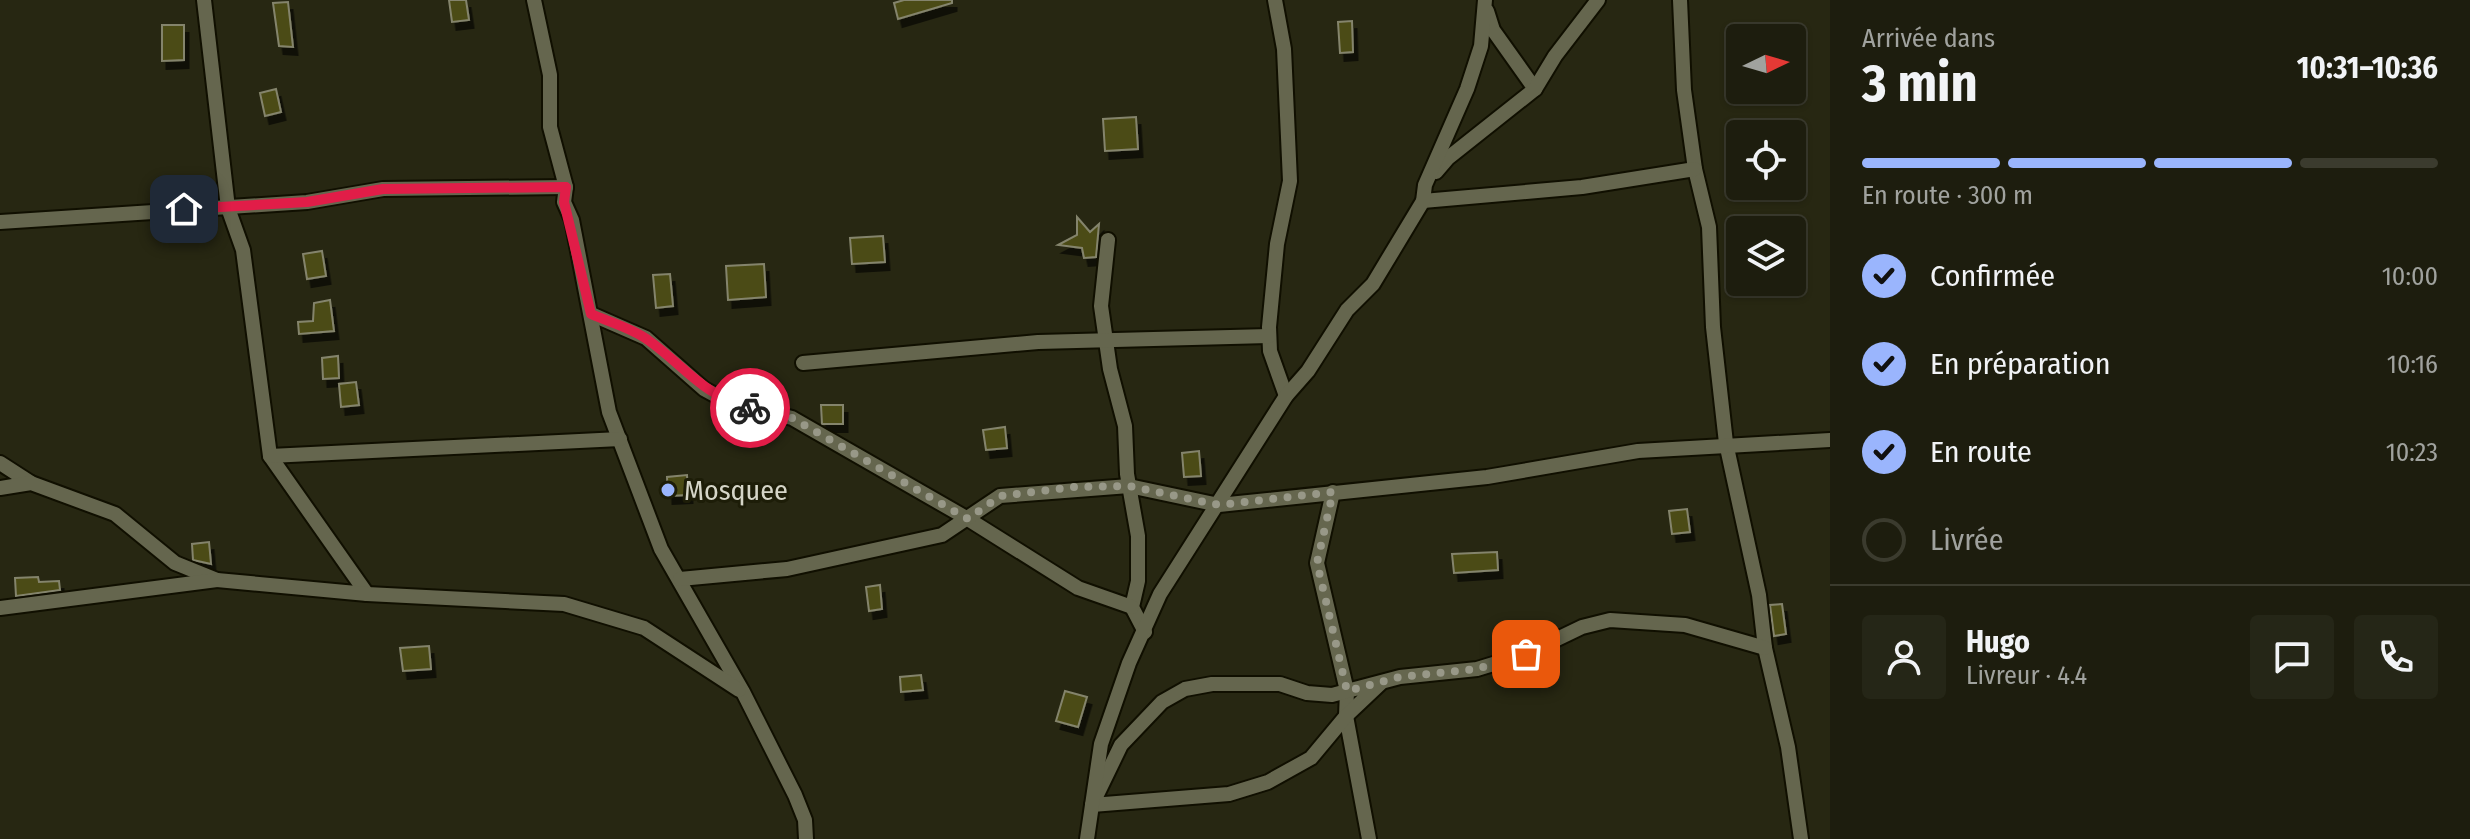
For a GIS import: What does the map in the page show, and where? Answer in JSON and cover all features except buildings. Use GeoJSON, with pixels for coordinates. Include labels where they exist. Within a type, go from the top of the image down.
{"type":"FeatureCollection","features":[{"type":"Feature","properties":{"kind":"street"},"geometry":{"type":"LineString","coordinates":[[204,0],[228,208],[243,250],[270,456],[367,594]]}},
{"type":"Feature","properties":{"kind":"street"},"geometry":{"type":"LineString","coordinates":[[534,0],[550,75],[550,127],[566,187],[564,202],[591,314],[609,412],[661,549],[743,692],[795,795],[805,820],[806,839]]}},
{"type":"Feature","properties":{"kind":"street"},"geometry":{"type":"LineString","coordinates":[[1275,0],[1284,49],[1290,166],[1277,244],[1269,336],[1270,351],[1286,396]]}},
{"type":"Feature","properties":{"kind":"street"},"geometry":{"type":"LineString","coordinates":[[1425,185],[1448,158],[1535,89],[1555,56],[1598,0]]}},
{"type":"Feature","properties":{"kind":"street"},"geometry":{"type":"LineString","coordinates":[[1680,0],[1684,90],[1695,169],[1709,227],[1713,327],[1726,443],[1759,595],[1765,648],[1788,747],[1801,839]]}},
{"type":"Feature","properties":{"kind":"street"},"geometry":{"type":"LineString","coordinates":[[1484,1],[1493,30],[1535,89]]}},
{"type":"Feature","properties":{"kind":"street"},"geometry":{"type":"LineString","coordinates":[[1087,839],[1101,744],[1114,703],[1160,594],[1286,396],[1308,371],[1347,310],[1373,284],[1423,201],[1425,185],[1476,60],[1484,1]]}},
{"type":"Feature","properties":{"kind":"street"},"geometry":{"type":"LineString","coordinates":[[1423,201],[1582,187],[1695,169]]}},
{"type":"Feature","properties":{"kind":"street"},"geometry":{"type":"LineString","coordinates":[[0,222],[143,210],[307,202],[383,189],[566,187]]}},
{"type":"Feature","properties":{"kind":"street"},"geometry":{"type":"LineString","coordinates":[[1108,240],[1101,306],[1125,426],[1129,486],[1138,536],[1138,581],[1132,607],[1145,632]]}},
{"type":"Feature","properties":{"kind":"street"},"geometry":{"type":"LineString","coordinates":[[591,314],[646,338],[704,389],[728,402],[792,418],[968,519],[1078,588],[1132,607]]}},
{"type":"Feature","properties":{"kind":"street"},"geometry":{"type":"LineString","coordinates":[[803,363],[1038,342],[1269,336]]}},
{"type":"Feature","properties":{"kind":"street"},"geometry":{"type":"LineString","coordinates":[[270,456],[620,439]]}},
{"type":"Feature","properties":{"kind":"street"},"geometry":{"type":"LineString","coordinates":[[680,579],[787,569],[942,535],[1000,496],[1129,486],[1219,505],[1487,477],[1638,451],[1726,443],[1830,440]]}},
{"type":"Feature","properties":{"kind":"street"},"geometry":{"type":"LineString","coordinates":[[0,463],[31,483],[115,514],[175,563],[217,580]]}},
{"type":"Feature","properties":{"kind":"street"},"geometry":{"type":"LineString","coordinates":[[0,488],[31,483]]}},
{"type":"Feature","properties":{"kind":"street"},"geometry":{"type":"LineString","coordinates":[[1333,492],[1317,563],[1347,691],[1346,716],[1369,839]]}},
{"type":"Feature","properties":{"kind":"street"},"geometry":{"type":"LineString","coordinates":[[0,608],[217,580],[367,594],[564,604],[644,628],[743,692]]}},
{"type":"Feature","properties":{"kind":"street"},"geometry":{"type":"LineString","coordinates":[[1092,805],[1121,745],[1162,702],[1185,689],[1236,683],[1280,684],[1307,693],[1332,695],[1427,673],[1477,669],[1526,654],[1582,627],[1610,620],[1685,625],[1765,648]]}},
{"type":"Feature","properties":{"kind":"street"},"geometry":{"type":"LineString","coordinates":[[1092,805],[1229,794],[1268,782],[1311,758],[1346,716],[1382,682]]}},
{"type":"Feature","properties":{"kind":"way so far"},"geometry":{"type":"LineString","coordinates":[[750,408],[792,418],[968,519],[1000,496],[1075,487],[1129,486],[1219,505],[1333,492],[1317,563],[1347,691],[1400,677],[1477,669],[1526,654]]}},
{"type":"Feature","properties":{"kind":"place","name":"Mosquee"},"geometry":{"type":"Point","coordinates":[668,490]}},
{"type":"Feature","properties":{"kind":"route"},"geometry":{"type":"LineString","coordinates":[[184,209],[307,202],[383,189],[566,187],[564,202],[572,220],[591,314],[646,338],[704,389],[728,402],[750,408]]}}]}
